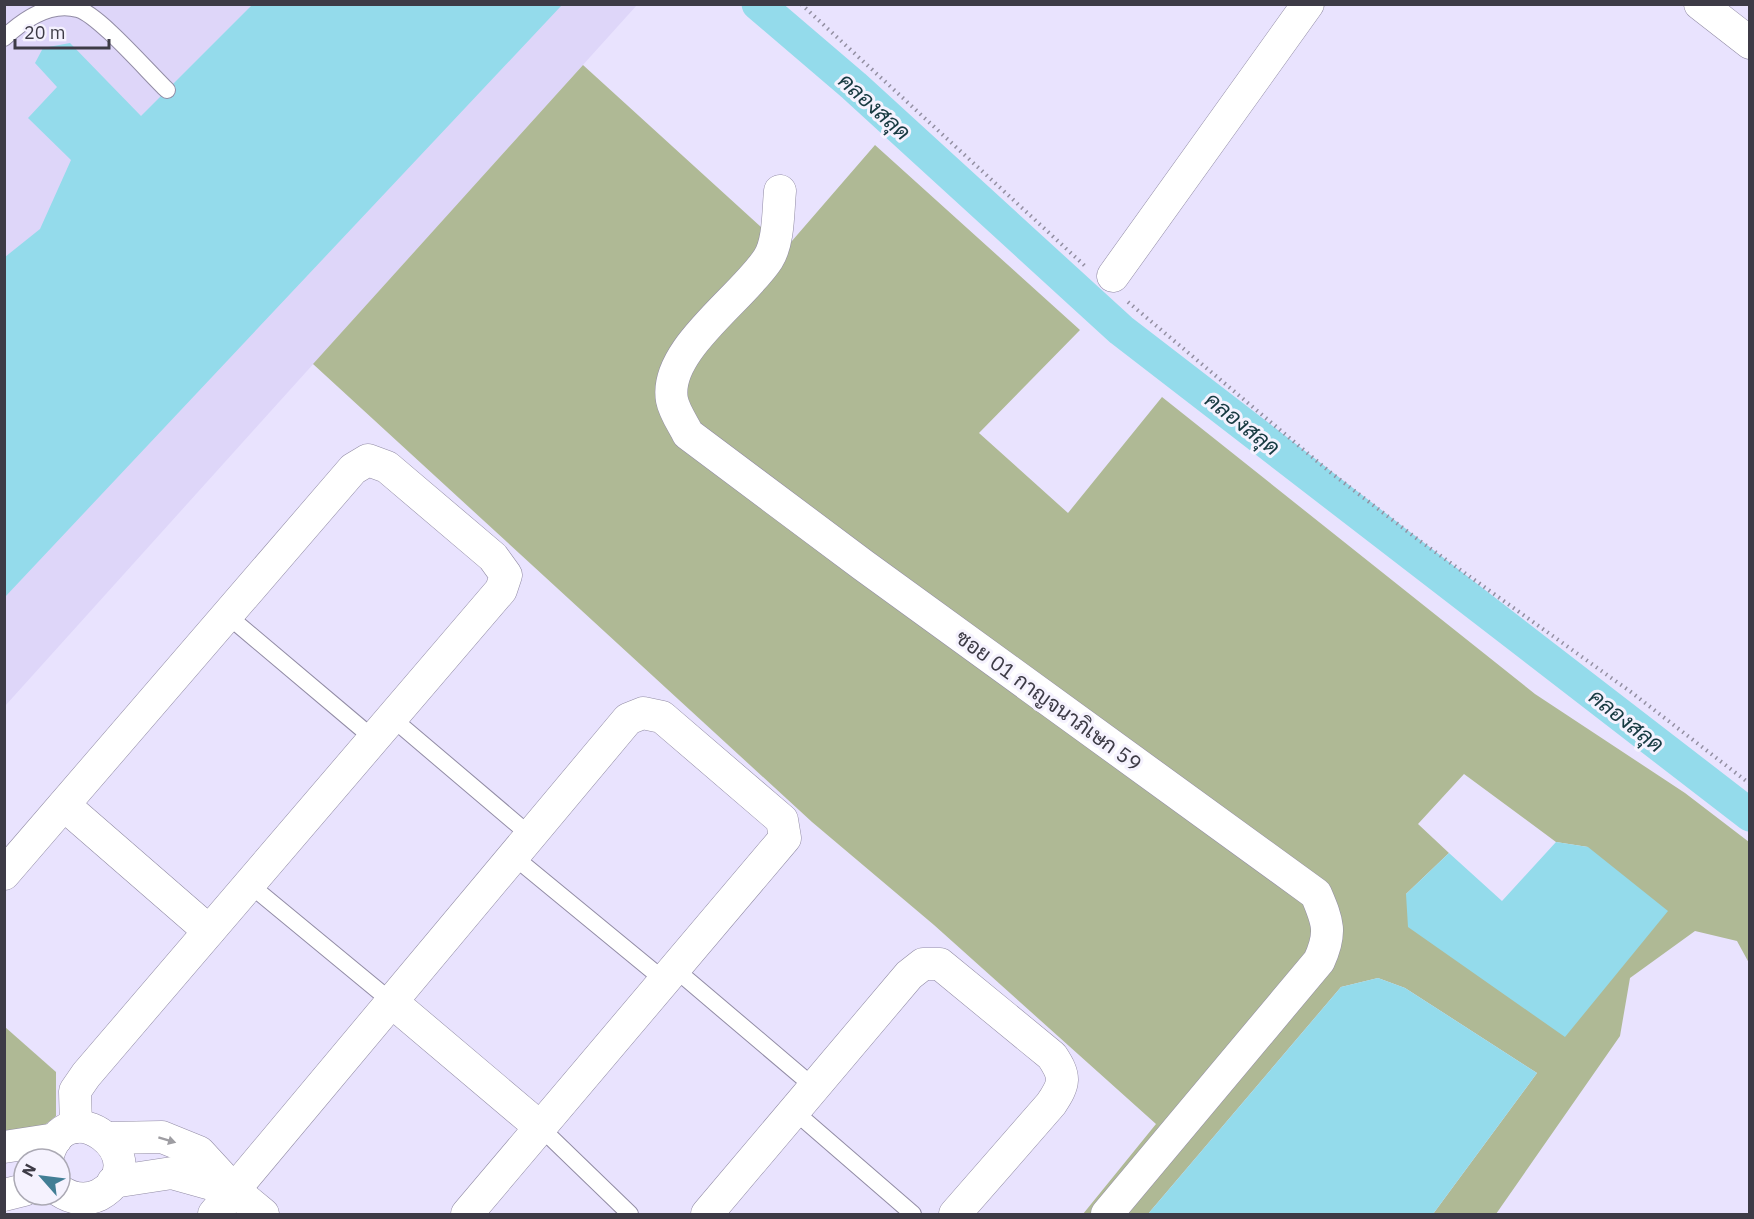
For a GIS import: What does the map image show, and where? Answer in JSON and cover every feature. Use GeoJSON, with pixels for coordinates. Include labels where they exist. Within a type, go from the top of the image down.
{"type":"FeatureCollection","features":[{"type":"Feature","properties":{"kind":"street"},"geometry":{"type":"LineString","coordinates":[[1110,282],[1308,4]]}},
{"type":"Feature","properties":{"kind":"street"},"geometry":{"type":"LineString","coordinates":[[1700,4],[1749,43]]}},
{"type":"Feature","properties":{"kind":"street","name":"ซอย 01 กาญจนาภิเษก 59"},"geometry":{"type":"LineString","coordinates":[[780,191],[769,257],[749,284],[690,347],[671,379],[672,402],[688,434],[882,579],[1316,894],[1326,918],[1328,940],[1319,961],[1107,1215]]}},
{"type":"Feature","properties":{"kind":"street"},"geometry":{"type":"LineString","coordinates":[[4,874],[353,469],[368,460],[387,468],[493,557],[506,575],[501,590],[80,1083],[75,1091],[60,1142]]}},
{"type":"Feature","properties":{"kind":"street"},"geometry":{"type":"LineString","coordinates":[[214,1215],[628,719],[643,714],[662,717],[782,820],[785,838],[467,1215]]}},
{"type":"Feature","properties":{"kind":"street"},"geometry":{"type":"LineString","coordinates":[[64,805],[209,932]]}},
{"type":"Feature","properties":{"kind":"street"},"geometry":{"type":"LineString","coordinates":[[707,1215],[909,975],[923,964],[940,964],[1052,1056],[1062,1072],[1061,1088],[1051,1104],[955,1215]]}},
{"type":"Feature","properties":{"kind":"street"},"geometry":{"type":"LineString","coordinates":[[392,1002],[541,1128]]}},
{"type":"Feature","properties":{"kind":"street"},"geometry":{"type":"LineString","coordinates":[[4,1147],[60,1142],[100,1131],[109,1138],[119,1159],[113,1182],[105,1191],[84,1199],[72,1197]]}},
{"type":"Feature","properties":{"kind":"street"},"geometry":{"type":"LineString","coordinates":[[109,1138],[162,1137],[199,1152],[234,1190],[263,1215]]}},
{"type":"Feature","properties":{"kind":"street"},"geometry":{"type":"LineString","coordinates":[[113,1182],[172,1173],[234,1190]]}},
{"type":"Feature","properties":{"kind":"lane"},"geometry":{"type":"LineString","coordinates":[[4,38],[21,22],[48,10],[79,9],[101,25],[167,90]]}},
{"type":"Feature","properties":{"kind":"lane"},"geometry":{"type":"LineString","coordinates":[[227,615],[383,728],[670,975],[814,1088]]}},
{"type":"Feature","properties":{"kind":"lane"},"geometry":{"type":"LineString","coordinates":[[249,884],[392,1002]]}},
{"type":"Feature","properties":{"kind":"lane"},"geometry":{"type":"LineString","coordinates":[[794,1112],[913,1215]]}},
{"type":"Feature","properties":{"kind":"lane"},"geometry":{"type":"LineString","coordinates":[[541,1128],[630,1215]]}},
{"type":"Feature","properties":{"kind":"path"},"geometry":{"type":"LineString","coordinates":[[801,4],[1110,282],[1330,472],[1420,541],[1631,692],[1749,784]]}},
{"type":"Feature","properties":{"kind":"shaded area"},"geometry":{"type":"Polygon","coordinates":[[[5,5],[637,5],[5,706],[5,5]]]}},
{"type":"Feature","properties":{"kind":"green space"},"geometry":{"type":"Polygon","coordinates":[[[583,65],[785,249],[875,145],[1080,330],[979,433],[1068,513],[1162,397],[1535,694],[1685,793],[1749,842],[1749,963],[1737,941],[1695,931],[1630,978],[1620,1036],[1496,1214],[1433,1214],[1537,1073],[1405,988],[1378,978],[1341,987],[1148,1214],[1083,1214],[1156,1124],[934,925],[812,822],[313,364],[583,65]],[[1464,774],[1418,824],[1449,853],[1406,894],[1565,1036],[1584,1010],[1588,847],[1556,842],[1464,774]]]}},
{"type":"Feature","properties":{"kind":"green space"},"geometry":{"type":"Polygon","coordinates":[[[5,1027],[56,1072],[56,1116],[41,1128],[5,1134],[5,1027]]]}},
{"type":"Feature","properties":{"kind":"water"},"geometry":{"type":"Polygon","coordinates":[[[252,5],[562,5],[5,597],[5,257],[40,229],[71,160],[28,118],[57,87],[35,63],[43,48],[70,43],[141,116],[252,5]]]}},
{"type":"Feature","properties":{"kind":"water"},"geometry":{"type":"Polygon","coordinates":[[[1556,842],[1588,847],[1668,911],[1565,1037],[1408,927],[1406,894],[1449,853],[1502,901],[1556,842]]]}},
{"type":"Feature","properties":{"kind":"water"},"geometry":{"type":"Polygon","coordinates":[[[1378,978],[1405,988],[1537,1073],[1433,1214],[1148,1214],[1341,987],[1378,978]]]}},
{"type":"Feature","properties":{"kind":"waterway","name":"คลองสลุด"},"geometry":{"type":"LineString","coordinates":[[758,4],[854,86],[1121,330],[1750,815]]}}]}
